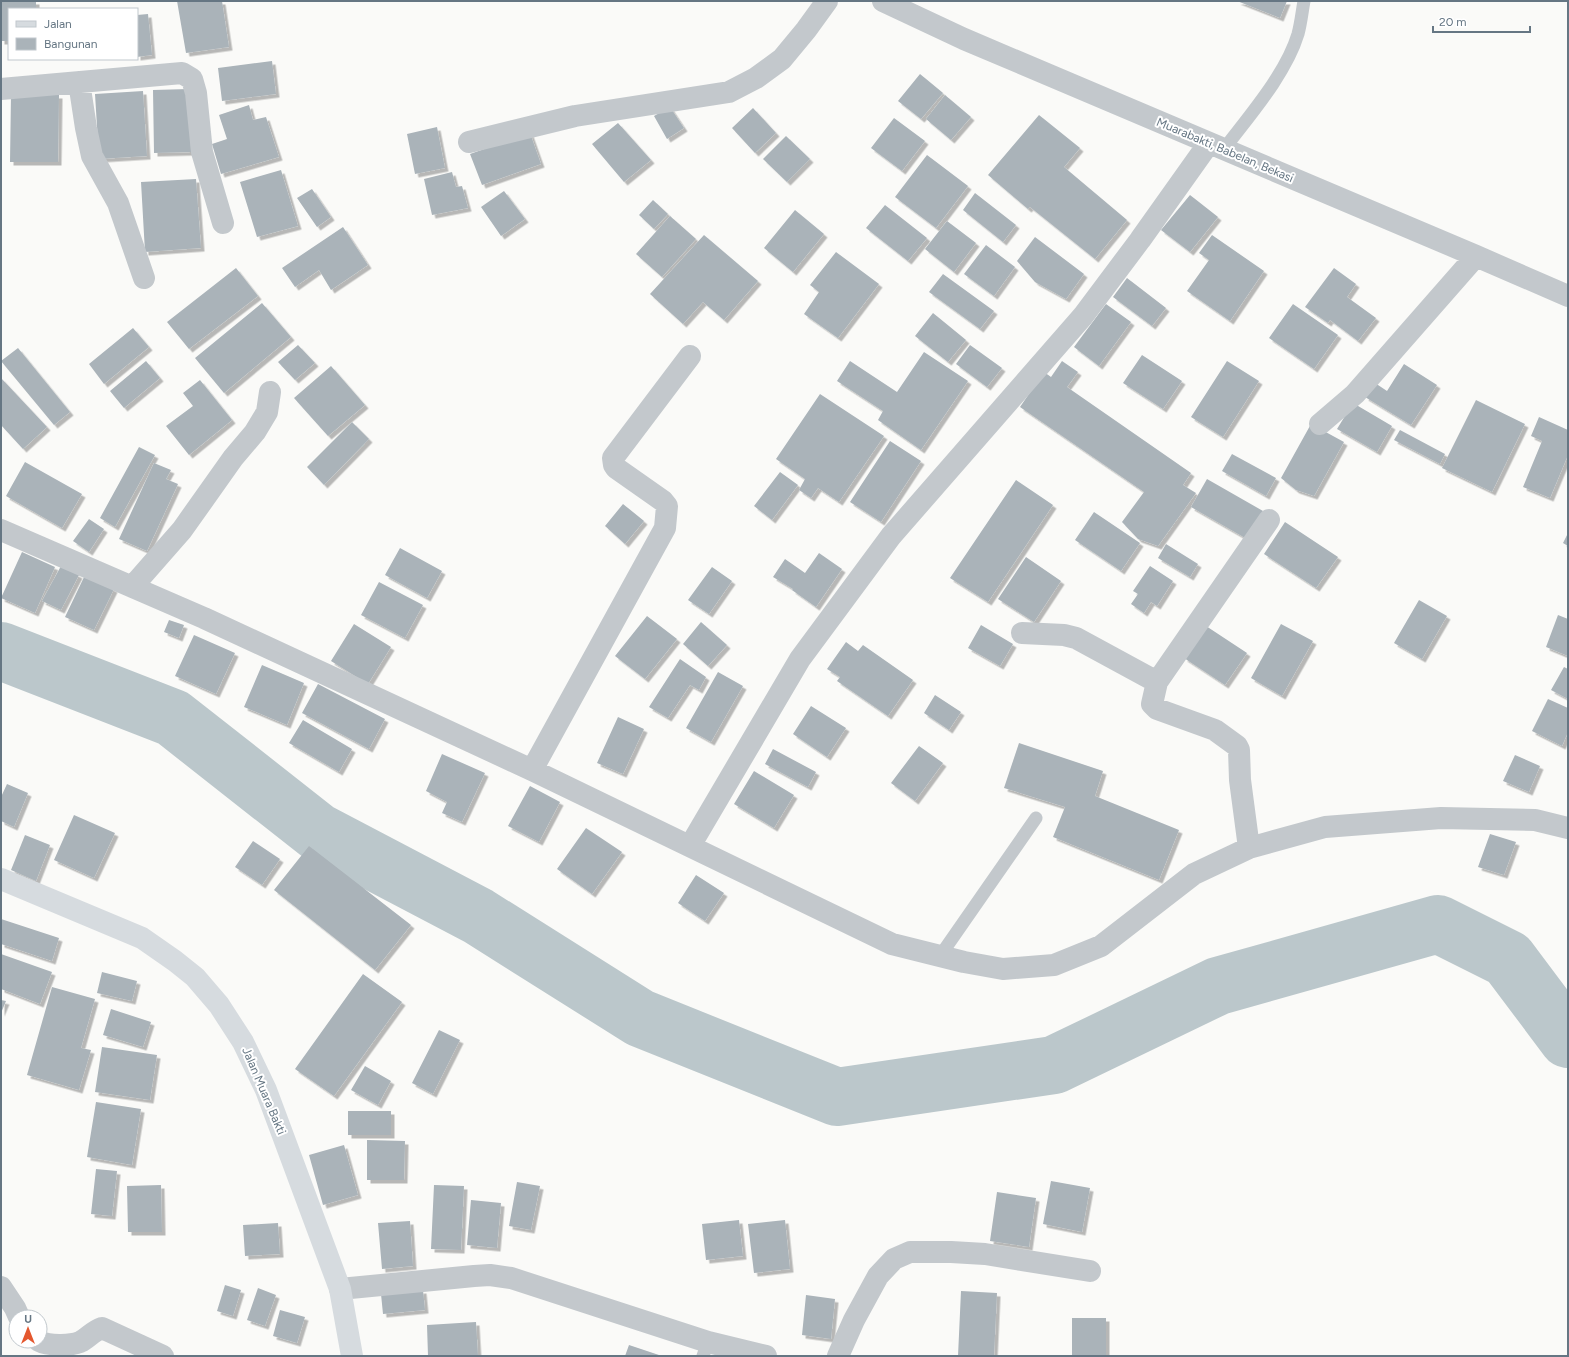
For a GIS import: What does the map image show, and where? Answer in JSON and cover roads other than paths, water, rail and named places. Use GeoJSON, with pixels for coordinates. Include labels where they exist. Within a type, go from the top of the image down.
{"type":"FeatureCollection","features":[{"type":"Feature","properties":{"kind":"main road","name":"Jalan Muara Bakti"},"geometry":{"type":"LineString","coordinates":[[1,879],[142,938],[176,961],[195,977],[219,1005],[243,1042],[266,1090],[340,1289],[352,1356]]}},
{"type":"Feature","properties":{"kind":"street"},"geometry":{"type":"LineString","coordinates":[[469,142],[575,116],[729,92],[756,78],[782,59],[827,1]]}},
{"type":"Feature","properties":{"kind":"street","name":"Muarabakti, Babelan, Bekasi"},"geometry":{"type":"LineString","coordinates":[[883,1],[964,39],[1568,296]]}},
{"type":"Feature","properties":{"kind":"street"},"geometry":{"type":"LineString","coordinates":[[1,89],[182,73],[192,79],[196,93],[202,152],[223,223]]}},
{"type":"Feature","properties":{"kind":"street"},"geometry":{"type":"LineString","coordinates":[[79,82],[92,156],[118,203],[144,278]]}},
{"type":"Feature","properties":{"kind":"street"},"geometry":{"type":"LineString","coordinates":[[690,846],[800,658],[892,536],[1083,316],[1140,240],[1216,146]]}},
{"type":"Feature","properties":{"kind":"street"},"geometry":{"type":"LineString","coordinates":[[1320,424],[1355,394],[1476,256]]}},
{"type":"Feature","properties":{"kind":"street"},"geometry":{"type":"LineString","coordinates":[[532,770],[666,528],[667,506],[663,501],[616,468],[613,458],[690,356]]}},
{"type":"Feature","properties":{"kind":"street"},"geometry":{"type":"LineString","coordinates":[[132,587],[182,530],[233,458],[255,432],[267,412],[270,392]]}},
{"type":"Feature","properties":{"kind":"street"},"geometry":{"type":"LineString","coordinates":[[1249,848],[1240,787],[1239,750],[1237,746],[1215,730],[1157,709],[1152,704],[1156,682],[1269,520]]}},
{"type":"Feature","properties":{"kind":"street"},"geometry":{"type":"LineString","coordinates":[[1,530],[204,618],[532,770],[892,944],[1003,969],[1054,965],[1102,946],[1194,874],[1249,848],[1325,827],[1441,818],[1535,820],[1568,828]]}},
{"type":"Feature","properties":{"kind":"street"},"geometry":{"type":"LineString","coordinates":[[1022,633],[1064,635],[1076,638],[1156,682]]}},
{"type":"Feature","properties":{"kind":"street"},"geometry":{"type":"LineString","coordinates":[[838,1356],[854,1320],[878,1276],[894,1259],[910,1252],[985,1254],[1090,1271]]}},
{"type":"Feature","properties":{"kind":"street"},"geometry":{"type":"LineString","coordinates":[[340,1289],[490,1275],[511,1278],[706,1349],[766,1356]]}},
{"type":"Feature","properties":{"kind":"street"},"geometry":{"type":"LineString","coordinates":[[1,1287],[15,1309]]}},
{"type":"Feature","properties":{"kind":"street"},"geometry":{"type":"LineString","coordinates":[[48,1344],[80,1342],[95,1331],[102,1328],[163,1356]]}},
{"type":"Feature","properties":{"kind":"lane"},"geometry":{"type":"LineString","coordinates":[[1216,146],[1275,80],[1298,34],[1304,1]]}},
{"type":"Feature","properties":{"kind":"lane"},"geometry":{"type":"LineString","coordinates":[[940,956],[1036,818]]}},
{"type":"Feature","properties":{"kind":"waterway"},"geometry":{"type":"LineString","coordinates":[[1,651],[173,718],[318,832],[478,916],[640,1018],[837,1097],[1054,1065],[1218,986],[1438,924],[1508,959],[1568,1039]]}}]}
